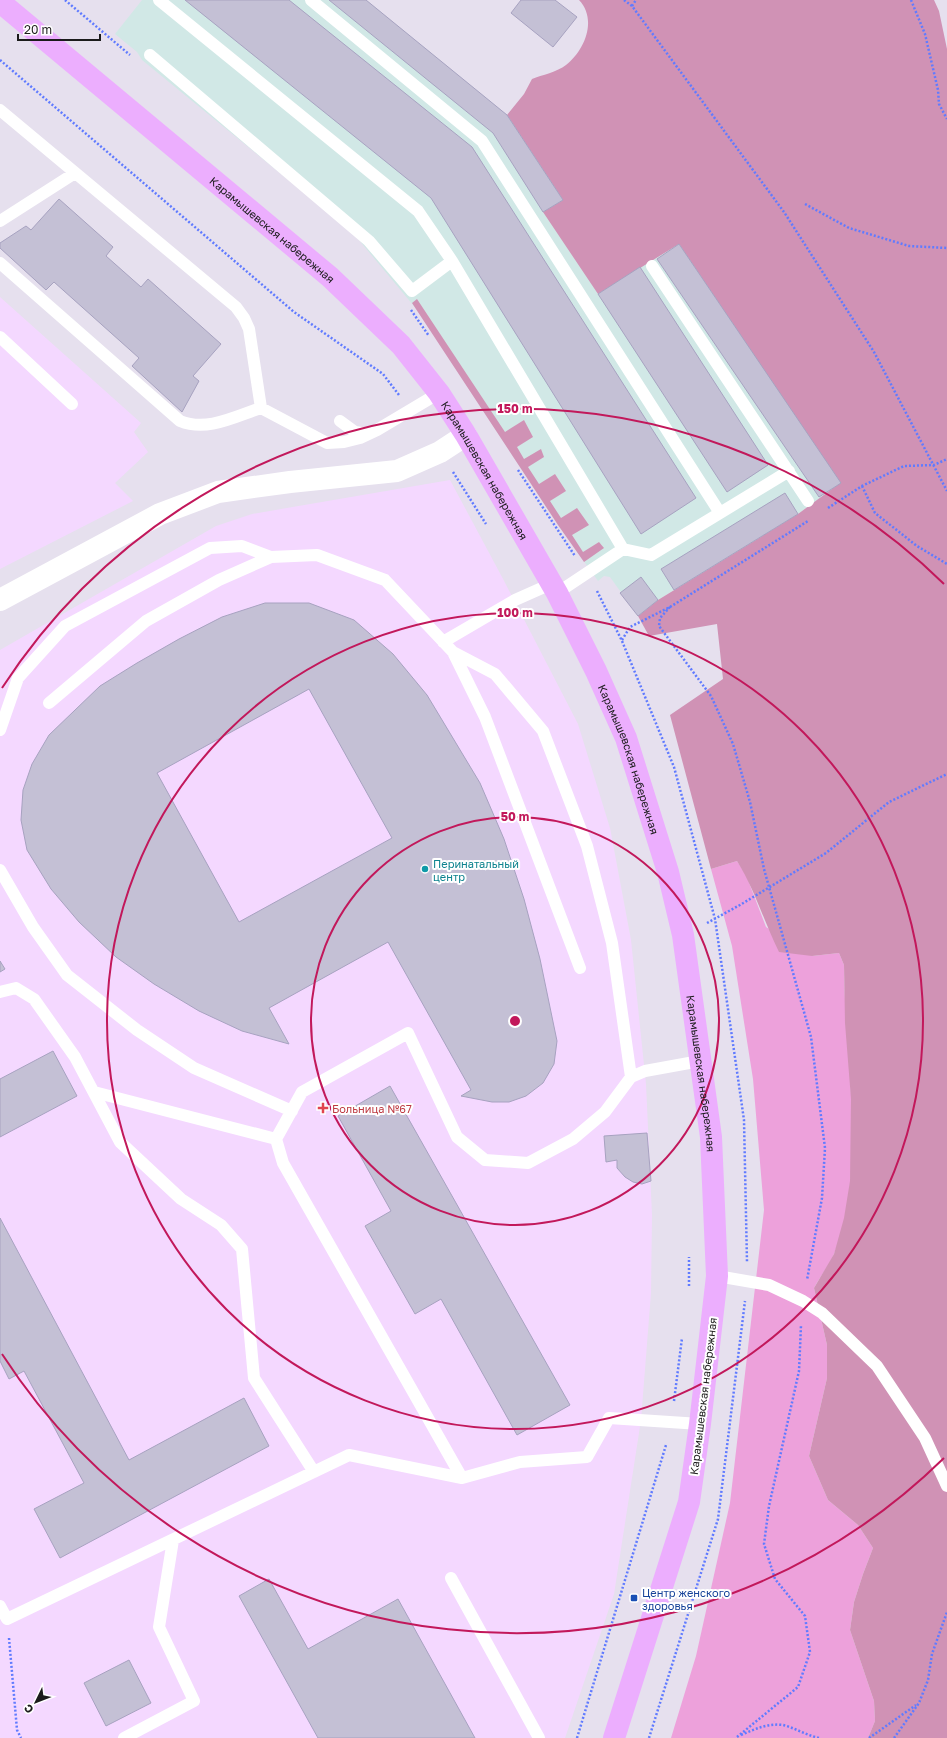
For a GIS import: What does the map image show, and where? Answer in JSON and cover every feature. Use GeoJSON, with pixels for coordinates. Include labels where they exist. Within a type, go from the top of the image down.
{"type":"FeatureCollection","features":[{"type":"Feature","properties":{"kind":"street","name":"Карамышевская набережная"},"geometry":{"type":"LineString","coordinates":[[0,2],[330,277],[401,345],[439,393],[466,435],[554,588],[596,671],[626,738],[668,872],[683,934],[711,1137],[717,1276],[700,1424],[689,1502],[614,1738]]}},
{"type":"Feature","properties":{"kind":"street"},"geometry":{"type":"LineString","coordinates":[[0,600],[160,514],[218,492],[290,482],[397,471],[440,452],[466,435]]}},
{"type":"Feature","properties":{"kind":"lane"},"geometry":{"type":"LineString","coordinates":[[159,0],[418,211],[452,261],[624,549],[652,555],[789,471]]}},
{"type":"Feature","properties":{"kind":"lane"},"geometry":{"type":"LineString","coordinates":[[311,0],[482,141],[720,513]]}},
{"type":"Feature","properties":{"kind":"lane"},"geometry":{"type":"LineString","coordinates":[[150,55],[369,241],[412,291],[452,261]]}},
{"type":"Feature","properties":{"kind":"lane"},"geometry":{"type":"LineString","coordinates":[[0,110],[236,307],[244,318],[252,341],[261,408]]}},
{"type":"Feature","properties":{"kind":"lane"},"geometry":{"type":"LineString","coordinates":[[0,221],[75,173]]}},
{"type":"Feature","properties":{"kind":"lane"},"geometry":{"type":"LineString","coordinates":[[0,263],[180,421],[191,425],[203,426],[261,408],[327,443],[344,442],[368,434],[439,393]]}},
{"type":"Feature","properties":{"kind":"lane"},"geometry":{"type":"LineString","coordinates":[[652,266],[808,501]]}},
{"type":"Feature","properties":{"kind":"lane"},"geometry":{"type":"LineString","coordinates":[[0,337],[72,404]]}},
{"type":"Feature","properties":{"kind":"lane"},"geometry":{"type":"LineString","coordinates":[[340,421],[355,432],[368,434]]}},
{"type":"Feature","properties":{"kind":"lane"},"geometry":{"type":"LineString","coordinates":[[0,730],[18,678],[65,626],[210,548],[242,546],[271,556],[317,555],[385,580],[453,652],[495,674],[543,731],[587,846],[612,943],[630,1078]]}},
{"type":"Feature","properties":{"kind":"lane"},"geometry":{"type":"LineString","coordinates":[[443,642],[515,600],[554,588],[587,575],[624,549]]}},
{"type":"Feature","properties":{"kind":"lane"},"geometry":{"type":"LineString","coordinates":[[49,703],[146,622],[219,580],[271,556]]}},
{"type":"Feature","properties":{"kind":"lane"},"geometry":{"type":"LineString","coordinates":[[453,652],[485,717],[580,968]]}},
{"type":"Feature","properties":{"kind":"lane"},"geometry":{"type":"LineString","coordinates":[[0,870],[33,927],[67,975],[137,1030],[194,1068],[292,1111]]}},
{"type":"Feature","properties":{"kind":"lane"},"geometry":{"type":"LineString","coordinates":[[0,992],[16,988],[34,999],[75,1057],[120,1142],[181,1199],[221,1225],[242,1249],[254,1378],[314,1472]]}},
{"type":"Feature","properties":{"kind":"lane"},"geometry":{"type":"LineString","coordinates":[[462,1478],[283,1162],[276,1139],[302,1092],[408,1033],[457,1137],[485,1160],[528,1163],[573,1139],[605,1112],[630,1078],[646,1071],[700,1061]]}},
{"type":"Feature","properties":{"kind":"lane"},"geometry":{"type":"LineString","coordinates":[[94,1092],[276,1139]]}},
{"type":"Feature","properties":{"kind":"lane"},"geometry":{"type":"LineString","coordinates":[[717,1276],[769,1285],[803,1301],[822,1313],[877,1366],[925,1438],[947,1486]]}},
{"type":"Feature","properties":{"kind":"lane"},"geometry":{"type":"LineString","coordinates":[[0,1606],[4,1621],[349,1455],[462,1478],[520,1462],[587,1457],[609,1418],[700,1424]]}},
{"type":"Feature","properties":{"kind":"lane"},"geometry":{"type":"LineString","coordinates":[[124,1738],[194,1701],[159,1627],[173,1540]]}},
{"type":"Feature","properties":{"kind":"lane"},"geometry":{"type":"LineString","coordinates":[[451,1578],[539,1738]]}},
{"type":"Feature","properties":{"kind":"path"},"geometry":{"type":"LineString","coordinates":[[624,0],[632,6],[784,212],[874,352],[947,491]]}},
{"type":"Feature","properties":{"kind":"path"},"geometry":{"type":"LineString","coordinates":[[632,6],[636,0]]}},
{"type":"Feature","properties":{"kind":"path"},"geometry":{"type":"LineString","coordinates":[[911,0],[925,34],[938,90],[939,104],[947,119]]}},
{"type":"Feature","properties":{"kind":"path"},"geometry":{"type":"LineString","coordinates":[[0,60],[294,312],[383,374],[410,410]]}},
{"type":"Feature","properties":{"kind":"path"},"geometry":{"type":"LineString","coordinates":[[805,204],[849,228],[909,246],[947,248]]}},
{"type":"Feature","properties":{"kind":"path"},"geometry":{"type":"LineString","coordinates":[[410,309],[432,342]]}},
{"type":"Feature","properties":{"kind":"path"},"geometry":{"type":"LineString","coordinates":[[440,452],[487,526]]}},
{"type":"Feature","properties":{"kind":"path"},"geometry":{"type":"LineString","coordinates":[[822,512],[862,486],[904,466],[934,465],[947,459]]}},
{"type":"Feature","properties":{"kind":"path"},"geometry":{"type":"LineString","coordinates":[[516,468],[587,575],[622,641],[674,767],[715,919],[744,1120],[747,1281],[718,1520],[649,1738]]}},
{"type":"Feature","properties":{"kind":"path"},"geometry":{"type":"LineString","coordinates":[[862,486],[875,513],[917,546],[947,564]]}},
{"type":"Feature","properties":{"kind":"path"},"geometry":{"type":"LineString","coordinates":[[622,641],[630,627],[670,607],[809,521]]}},
{"type":"Feature","properties":{"kind":"path"},"geometry":{"type":"LineString","coordinates":[[670,607],[660,618],[659,626],[711,696],[733,744],[750,802],[769,888],[811,1037],[825,1148],[822,1198],[803,1301],[799,1371],[769,1506],[764,1544],[775,1579],[805,1616],[810,1652],[798,1687],[736,1737]]}},
{"type":"Feature","properties":{"kind":"path"},"geometry":{"type":"LineString","coordinates":[[683,934],[715,919],[826,853],[889,802],[947,774]]}},
{"type":"Feature","properties":{"kind":"path"},"geometry":{"type":"LineString","coordinates":[[689,1256],[689,1288]]}},
{"type":"Feature","properties":{"kind":"path"},"geometry":{"type":"LineString","coordinates":[[674,1401],[683,1333]]}},
{"type":"Feature","properties":{"kind":"path"},"geometry":{"type":"LineString","coordinates":[[577,1738],[666,1445]]}},
{"type":"Feature","properties":{"kind":"path"},"geometry":{"type":"LineString","coordinates":[[894,1738],[919,1703],[928,1680],[932,1654],[947,1612]]}},
{"type":"Feature","properties":{"kind":"path"},"geometry":{"type":"LineString","coordinates":[[4,1621],[17,1730],[21,1738]]}},
{"type":"Feature","properties":{"kind":"path"},"geometry":{"type":"LineString","coordinates":[[869,1738],[919,1703]]}},
{"type":"Feature","properties":{"kind":"path"},"geometry":{"type":"LineString","coordinates":[[736,1737],[758,1728],[771,1725],[784,1726],[808,1736],[819,1738]]}},
{"type":"Feature","properties":{"kind":"shaded area"},"geometry":{"type":"Polygon","coordinates":[[[142,0],[366,0],[507,115],[563,200],[543,213],[640,267],[679,244],[841,483],[798,514],[658,600],[638,616],[610,577],[604,576],[598,581],[558,525],[418,311],[359,240],[335,218],[142,60],[137,52],[115,34],[142,0]]]}},
{"type":"Feature","properties":{"kind":"shaded area"},"geometry":{"type":"Polygon","coordinates":[[[579,0],[934,0],[939,11],[947,49],[947,1738],[868,1738],[875,1721],[874,1701],[850,1630],[854,1602],[873,1548],[858,1525],[828,1500],[809,1456],[827,1378],[827,1345],[814,1288],[834,1254],[844,1218],[850,1181],[851,1099],[845,1023],[844,965],[839,953],[812,956],[779,952],[749,883],[737,861],[711,869],[670,715],[723,679],[717,624],[649,636],[638,616],[658,600],[798,514],[840,483],[679,244],[598,294],[543,212],[563,200],[507,115],[524,94],[532,79],[566,65],[578,52],[583,44],[588,26],[588,17],[585,8],[579,0]]]}},
{"type":"Feature","properties":{"kind":"shaded area"},"geometry":{"type":"Polygon","coordinates":[[[0,297],[141,423],[134,432],[148,452],[115,483],[133,501],[0,569],[0,297]]]}},
{"type":"Feature","properties":{"kind":"shaded area"},"geometry":{"type":"Polygon","coordinates":[[[417,299],[505,432],[524,420],[533,437],[517,447],[524,459],[541,449],[544,457],[528,467],[539,484],[555,474],[566,491],[550,501],[561,518],[577,508],[589,525],[572,535],[583,552],[599,542],[604,548],[584,562],[412,303],[417,299]]]}},
{"type":"Feature","properties":{"kind":"shaded area","name":"Больница №67"},"geometry":{"type":"Polygon","coordinates":[[[450,480],[578,724],[610,828],[631,940],[646,1084],[652,1215],[651,1293],[641,1420],[614,1594],[565,1738],[0,1738],[0,650],[216,526],[252,514],[450,480]]]}},
{"type":"Feature","properties":{"kind":"shaded area"},"geometry":{"type":"Polygon","coordinates":[[[737,861],[746,875],[766,927],[812,956],[839,953],[844,965],[852,1111],[850,1186],[844,1221],[834,1254],[814,1288],[827,1345],[827,1378],[809,1456],[828,1500],[858,1525],[873,1548],[854,1602],[850,1630],[874,1701],[875,1721],[868,1738],[671,1738],[696,1656],[730,1503],[764,1210],[753,1079],[732,946],[711,869],[737,861]]]}},
{"type":"Feature","properties":{"kind":"building"},"geometry":{"type":"Polygon","coordinates":[[[185,0],[289,0],[472,147],[696,498],[641,534],[431,198],[185,0]]]}},
{"type":"Feature","properties":{"kind":"building"},"geometry":{"type":"Polygon","coordinates":[[[329,0],[366,0],[507,115],[563,200],[543,212],[493,133],[329,0]]]}},
{"type":"Feature","properties":{"kind":"building"},"geometry":{"type":"Polygon","coordinates":[[[521,0],[555,0],[577,17],[553,47],[511,13],[521,0]]]}},
{"type":"Feature","properties":{"kind":"building"},"geometry":{"type":"Polygon","coordinates":[[[59,199],[113,247],[106,256],[141,287],[148,279],[221,344],[193,376],[199,381],[182,412],[132,366],[139,358],[54,282],[46,290],[0,248],[0,243],[26,226],[31,230],[59,199]]]}},
{"type":"Feature","properties":{"kind":"building"},"geometry":{"type":"Polygon","coordinates":[[[679,244],[841,483],[819,497],[657,259],[679,244]]]}},
{"type":"Feature","properties":{"kind":"building"},"geometry":{"type":"Polygon","coordinates":[[[640,267],[768,465],[727,492],[598,294],[640,267]]]}},
{"type":"Feature","properties":{"kind":"building"},"geometry":{"type":"Polygon","coordinates":[[[785,493],[798,514],[674,590],[661,569],[785,493]]]}},
{"type":"Feature","properties":{"kind":"building"},"geometry":{"type":"Polygon","coordinates":[[[641,577],[658,600],[638,616],[620,593],[641,577]]]}},
{"type":"Feature","properties":{"kind":"building","name":"Перинатальный центр"},"geometry":{"type":"Polygon","coordinates":[[[265,603],[309,603],[354,620],[393,654],[427,695],[480,783],[504,839],[524,899],[540,959],[557,1041],[554,1064],[543,1083],[526,1096],[509,1102],[492,1102],[461,1096],[471,1090],[388,942],[269,1008],[289,1044],[242,1031],[199,1011],[154,984],[116,957],[79,922],[51,889],[27,850],[21,820],[23,790],[32,764],[49,735],[100,686],[179,639],[222,617],[265,603]],[[309,689],[157,773],[239,922],[392,838],[309,689]]]}},
{"type":"Feature","properties":{"kind":"building"},"geometry":{"type":"Polygon","coordinates":[[[0,961],[5,969],[0,972],[0,961]]]}},
{"type":"Feature","properties":{"kind":"building"},"geometry":{"type":"Polygon","coordinates":[[[53,1051],[77,1096],[0,1137],[0,1079],[53,1051]]]}},
{"type":"Feature","properties":{"kind":"building"},"geometry":{"type":"Polygon","coordinates":[[[390,1086],[570,1405],[517,1435],[441,1299],[415,1314],[365,1226],[391,1211],[338,1116],[390,1086]]]}},
{"type":"Feature","properties":{"kind":"building"},"geometry":{"type":"Polygon","coordinates":[[[647,1133],[651,1181],[642,1184],[633,1182],[625,1177],[617,1168],[617,1160],[606,1162],[604,1136],[647,1133]]]}},
{"type":"Feature","properties":{"kind":"building"},"geometry":{"type":"Polygon","coordinates":[[[0,1218],[129,1460],[244,1398],[269,1446],[60,1558],[34,1509],[84,1483],[24,1371],[9,1379],[0,1361],[0,1218]]]}},
{"type":"Feature","properties":{"kind":"building"},"geometry":{"type":"Polygon","coordinates":[[[269,1579],[308,1649],[398,1599],[475,1738],[318,1738],[239,1596],[269,1579]]]}},
{"type":"Feature","properties":{"kind":"building"},"geometry":{"type":"Polygon","coordinates":[[[129,1660],[151,1703],[106,1726],[84,1683],[129,1660]]]}},
{"type":"Feature","properties":{"kind":"place","name":"Перинатальный центр"},"geometry":{"type":"Point","coordinates":[425,869]}},
{"type":"Feature","properties":{"kind":"place","name":"Больница №67"},"geometry":{"type":"Point","coordinates":[323,1108]}},
{"type":"Feature","properties":{"kind":"place","name":"Центр женского здоровья"},"geometry":{"type":"Point","coordinates":[634,1598]}}]}
